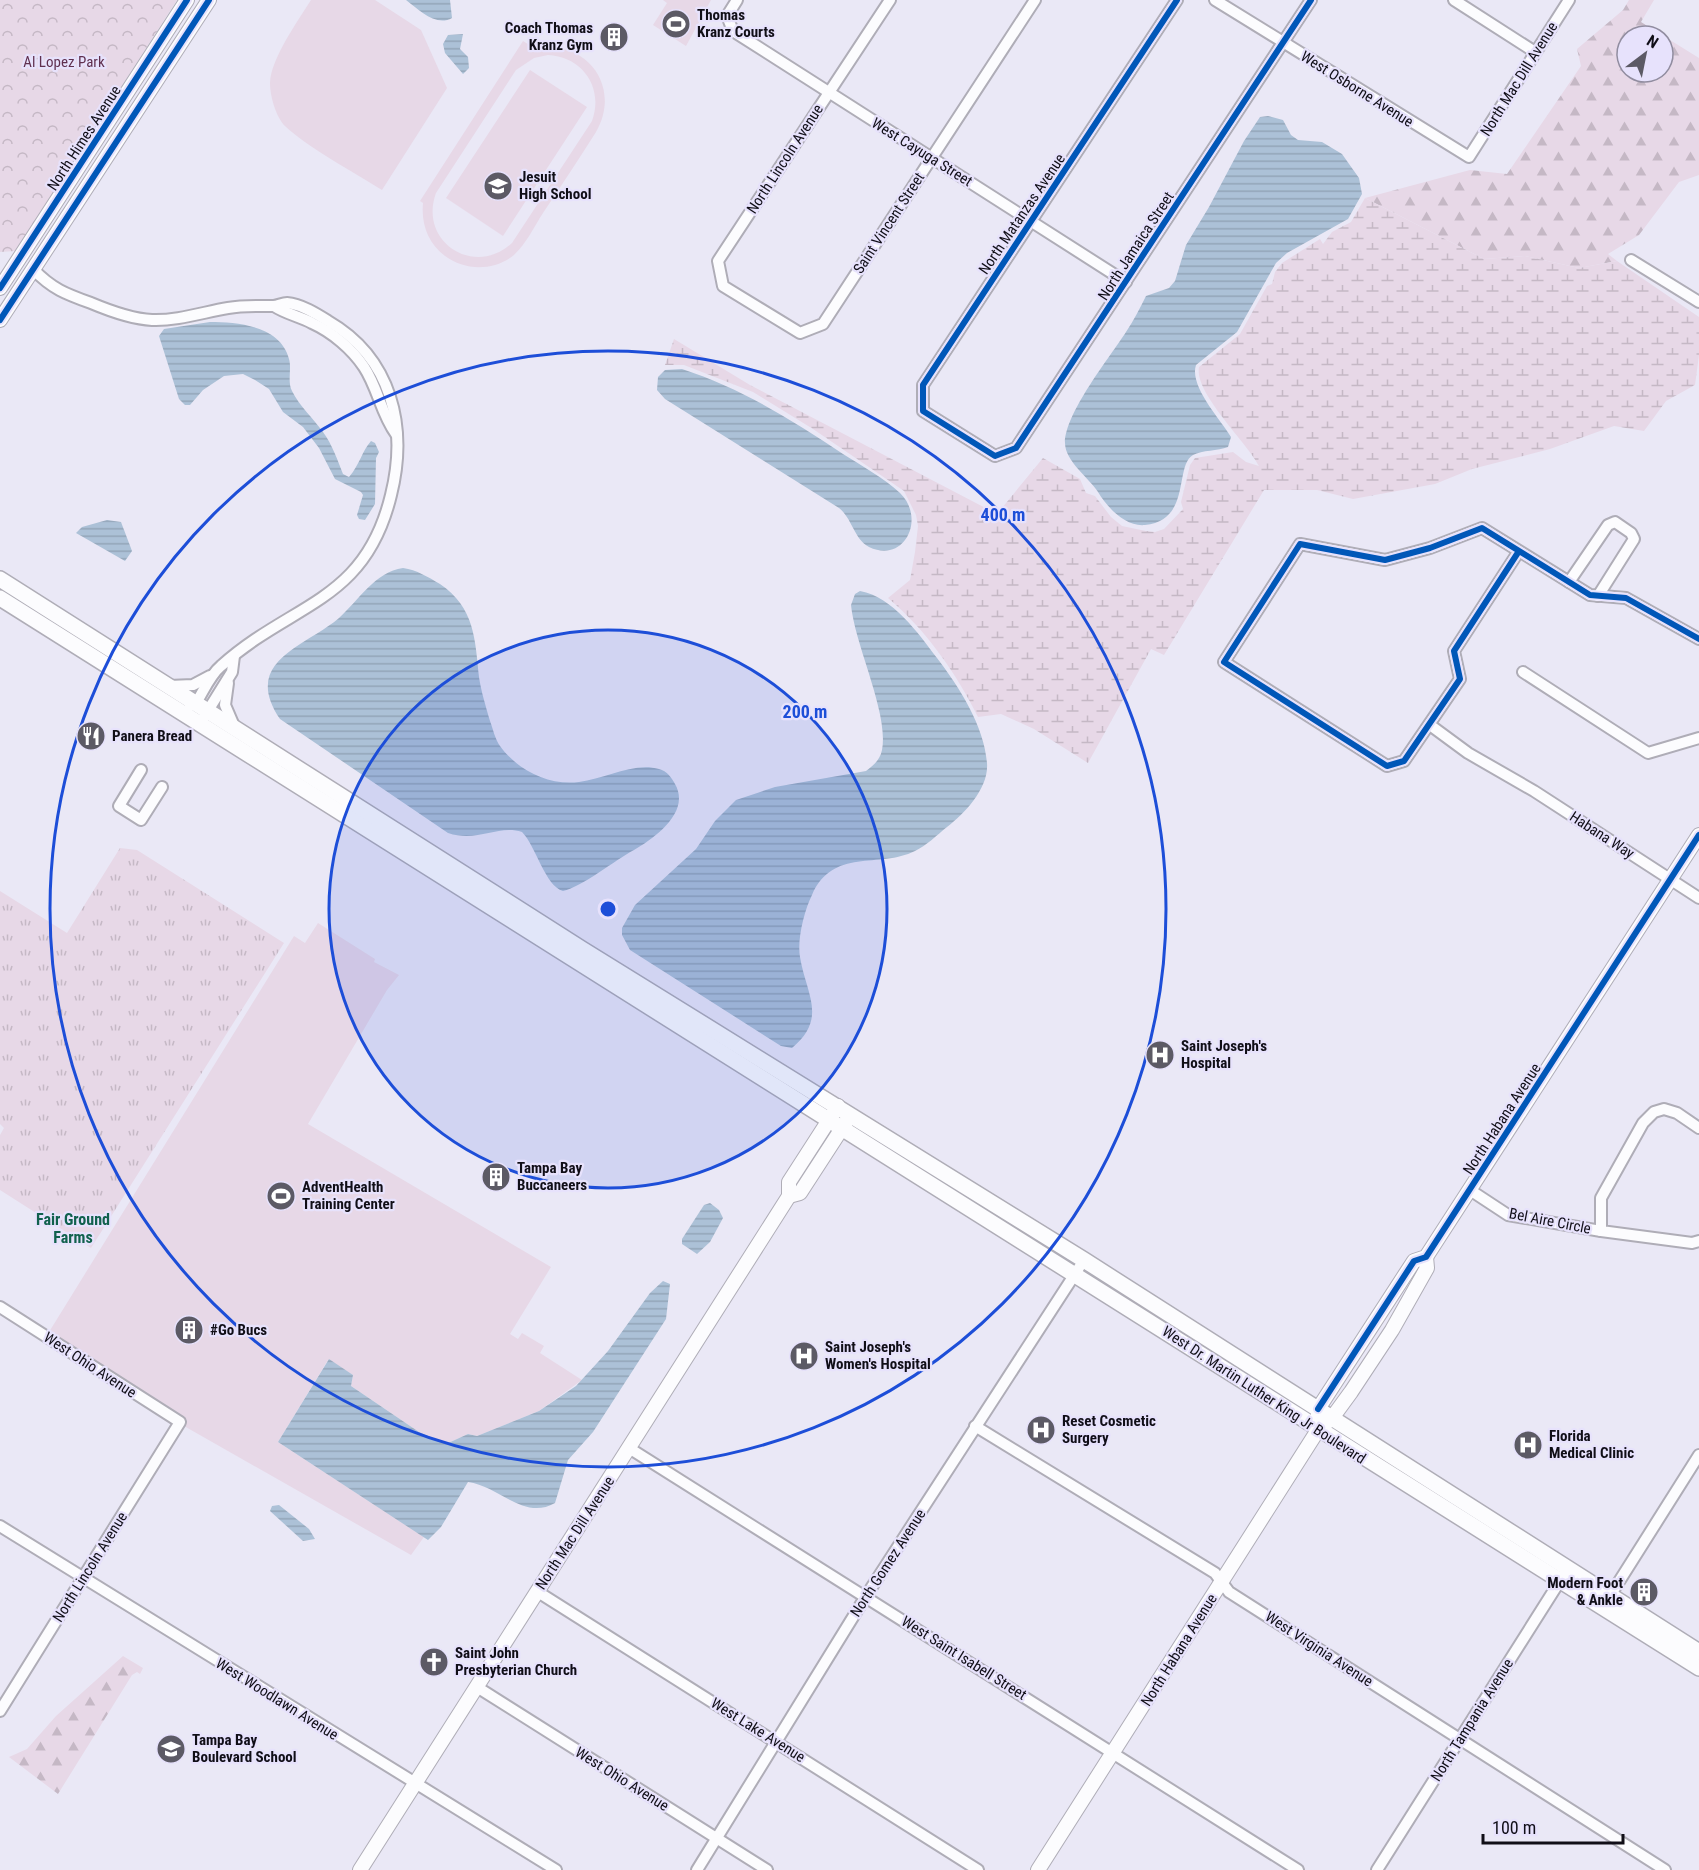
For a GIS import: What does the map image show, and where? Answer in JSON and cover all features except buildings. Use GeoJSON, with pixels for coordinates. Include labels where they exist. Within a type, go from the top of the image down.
{"type":"FeatureCollection","features":[{"type":"Feature","properties":{"kind":"main road"},"geometry":{"type":"LineString","coordinates":[[0,579],[841,1117]]}},
{"type":"Feature","properties":{"kind":"main road"},"geometry":{"type":"LineString","coordinates":[[0,598],[200,726],[841,1117]]}},
{"type":"Feature","properties":{"kind":"main road","name":"West Dr. Martin Luther King Jr Boulevard"},"geometry":{"type":"LineString","coordinates":[[841,1117],[1084,1260],[1332,1418],[1563,1576]]}},
{"type":"Feature","properties":{"kind":"main road","name":"West Dr. Martin Luther King Jr Boulevard"},"geometry":{"type":"LineString","coordinates":[[841,1117],[1075,1273],[1318,1430],[1606,1602],[1699,1652]]}},
{"type":"Feature","properties":{"kind":"main road","name":"West Dr. Martin Luther King Jr Boulevard"},"geometry":{"type":"LineString","coordinates":[[1606,1602],[1699,1668]]}},
{"type":"Feature","properties":{"kind":"street","name":"North Himes Avenue"},"geometry":{"type":"LineString","coordinates":[[0,288],[187,0]]}},
{"type":"Feature","properties":{"kind":"street","name":"North Himes Avenue"},"geometry":{"type":"LineString","coordinates":[[0,320],[209,0]]}},
{"type":"Feature","properties":{"kind":"street","name":"West Cayuga Street"},"geometry":{"type":"LineString","coordinates":[[737,0],[727,16],[733,31],[1126,282]]}},
{"type":"Feature","properties":{"kind":"street","name":"North Lincoln Avenue"},"geometry":{"type":"LineString","coordinates":[[760,307],[723,286],[718,261],[890,0]]}},
{"type":"Feature","properties":{"kind":"street","name":"Saint Vincent Street"},"geometry":{"type":"LineString","coordinates":[[760,307],[800,333],[823,324],[1035,0]]}},
{"type":"Feature","properties":{"kind":"street","name":"North Matanzas Avenue"},"geometry":{"type":"LineString","coordinates":[[958,433],[923,411],[923,385],[1177,0]]}},
{"type":"Feature","properties":{"kind":"street","name":"West Osborne Avenue"},"geometry":{"type":"LineString","coordinates":[[1215,0],[1469,157]]}},
{"type":"Feature","properties":{"kind":"street","name":"North Jamaica Street"},"geometry":{"type":"LineString","coordinates":[[958,433],[995,456],[1017,448],[1311,0]]}},
{"type":"Feature","properties":{"kind":"street"},"geometry":{"type":"LineString","coordinates":[[1454,0],[1535,52]]}},
{"type":"Feature","properties":{"kind":"street","name":"North Mac Dill Avenue"},"geometry":{"type":"LineString","coordinates":[[1469,157],[1569,0]]}},
{"type":"Feature","properties":{"kind":"street"},"geometry":{"type":"LineString","coordinates":[[178,14],[193,23]]}},
{"type":"Feature","properties":{"kind":"street"},"geometry":{"type":"LineString","coordinates":[[108,123],[123,131]]}},
{"type":"Feature","properties":{"kind":"street"},"geometry":{"type":"LineString","coordinates":[[1631,260],[1699,302]]}},
{"type":"Feature","properties":{"kind":"street"},"geometry":{"type":"LineString","coordinates":[[33,269],[51,288],[121,314],[152,320],[248,305],[274,306],[286,303],[316,314],[344,331],[361,346],[382,377],[391,396],[397,419],[395,471],[388,507],[375,540],[363,559],[326,597],[262,633],[193,686],[168,686]]}},
{"type":"Feature","properties":{"kind":"street"},"geometry":{"type":"LineString","coordinates":[[1569,582],[1608,525],[1615,522],[1630,533],[1634,539],[1598,596]]}},
{"type":"Feature","properties":{"kind":"street"},"geometry":{"type":"LineString","coordinates":[[1519,551],[1454,651],[1460,679],[1404,761],[1387,766],[1224,662],[1300,544],[1384,560],[1430,548],[1482,528],[1590,595],[1626,598],[1699,639]]}},
{"type":"Feature","properties":{"kind":"street"},"geometry":{"type":"LineString","coordinates":[[234,656],[225,705],[236,729]]}},
{"type":"Feature","properties":{"kind":"street"},"geometry":{"type":"LineString","coordinates":[[200,726],[201,707],[218,669]]}},
{"type":"Feature","properties":{"kind":"street"},"geometry":{"type":"LineString","coordinates":[[1523,672],[1648,753],[1699,738]]}},
{"type":"Feature","properties":{"kind":"street"},"geometry":{"type":"LineString","coordinates":[[178,711],[201,707],[229,676]]}},
{"type":"Feature","properties":{"kind":"street","name":"Habana Way"},"geometry":{"type":"LineString","coordinates":[[1430,725],[1468,753],[1534,791],[1699,898]]}},
{"type":"Feature","properties":{"kind":"street"},"geometry":{"type":"LineString","coordinates":[[141,770],[119,806],[141,820],[162,786]]}},
{"type":"Feature","properties":{"kind":"street","name":"North Habana Avenue"},"geometry":{"type":"LineString","coordinates":[[1318,1409],[1414,1261],[1426,1257],[1470,1191],[1699,835]]}},
{"type":"Feature","properties":{"kind":"street","name":"Bel Aire Circle"},"geometry":{"type":"LineString","coordinates":[[1601,1231],[1601,1198],[1642,1123],[1654,1112],[1664,1109],[1677,1113],[1699,1128]]}},
{"type":"Feature","properties":{"kind":"street","name":"North Mac Dill Avenue"},"geometry":{"type":"LineString","coordinates":[[360,1870],[789,1196],[789,1182],[841,1117]]}},
{"type":"Feature","properties":{"kind":"street","name":"Bel Aire Circle"},"geometry":{"type":"LineString","coordinates":[[1470,1191],[1508,1215],[1601,1231],[1692,1243],[1699,1241]]}},
{"type":"Feature","properties":{"kind":"street","name":"North Habana Avenue"},"geometry":{"type":"LineString","coordinates":[[1038,1870],[1318,1430],[1332,1418],[1392,1330],[1427,1268],[1426,1257]]}},
{"type":"Feature","properties":{"kind":"street","name":"North Gomez Avenue"},"geometry":{"type":"LineString","coordinates":[[697,1870],[866,1596],[1084,1260]]}},
{"type":"Feature","properties":{"kind":"street","name":"West Ohio Avenue"},"geometry":{"type":"LineString","coordinates":[[0,1307],[180,1422]]}},
{"type":"Feature","properties":{"kind":"street"},"geometry":{"type":"LineString","coordinates":[[1318,1409],[1318,1430]]}},
{"type":"Feature","properties":{"kind":"street","name":"North Lincoln Avenue"},"geometry":{"type":"LineString","coordinates":[[0,1711],[180,1422]]}},
{"type":"Feature","properties":{"kind":"street","name":"West Virginia Avenue"},"geometry":{"type":"LineString","coordinates":[[975,1426],[1215,1573],[1229,1592],[1665,1870]]}},
{"type":"Feature","properties":{"kind":"street","name":"West Saint Isabell Street"},"geometry":{"type":"LineString","coordinates":[[629,1448],[1298,1870]]}},
{"type":"Feature","properties":{"kind":"street"},"geometry":{"type":"LineString","coordinates":[[1606,1602],[1699,1455]]}},
{"type":"Feature","properties":{"kind":"street","name":"West Woodlawn Avenue"},"geometry":{"type":"LineString","coordinates":[[0,1526],[556,1870]]}},
{"type":"Feature","properties":{"kind":"street","name":"North Tampania Avenue"},"geometry":{"type":"LineString","coordinates":[[1377,1870],[1563,1576]]}},
{"type":"Feature","properties":{"kind":"street","name":"West Lake Avenue"},"geometry":{"type":"LineString","coordinates":[[538,1592],[978,1870]]}},
{"type":"Feature","properties":{"kind":"street","name":"West Ohio Avenue"},"geometry":{"type":"LineString","coordinates":[[477,1687],[767,1870]]}},
{"type":"Feature","properties":{"kind":"green space","name":"Al Lopez Park"},"geometry":{"type":"Polygon","coordinates":[[[0,0],[177,0],[16,251],[0,252],[0,0]]]}},
{"type":"Feature","properties":{"kind":"green space"},"geometry":{"type":"Polygon","coordinates":[[[311,0],[375,0],[421,30],[447,88],[382,190],[294,134],[285,126],[276,112],[270,88],[275,62],[311,0]]]}},
{"type":"Feature","properties":{"kind":"green space","name":"Thomas Kranz Courts"},"geometry":{"type":"Polygon","coordinates":[[[663,0],[711,0],[686,46],[653,25],[667,3],[663,0]]]}},
{"type":"Feature","properties":{"kind":"green space"},"geometry":{"type":"Polygon","coordinates":[[[1629,0],[1654,0],[1641,22],[1644,24],[1615,24],[1615,84],[1675,84],[1675,43],[1699,58],[1699,175],[1679,182],[1639,235],[1608,254],[1617,261],[1579,268],[1525,256],[1484,259],[1365,198],[1470,170],[1507,174],[1581,66],[1577,49],[1623,10],[1629,0]]]}},
{"type":"Feature","properties":{"kind":"green space"},"geometry":{"type":"Polygon","coordinates":[[[523,41],[531,46],[529,50],[548,47],[565,49],[580,56],[593,67],[601,80],[605,96],[603,114],[596,132],[526,241],[514,255],[498,264],[480,267],[453,261],[439,251],[430,239],[423,218],[423,203],[420,201],[523,41]],[[548,55],[534,58],[516,70],[436,193],[433,211],[435,226],[442,240],[453,250],[482,257],[497,253],[512,243],[592,121],[595,97],[588,76],[580,68],[560,57],[548,55]]]}},
{"type":"Feature","properties":{"kind":"green space"},"geometry":{"type":"Polygon","coordinates":[[[530,70],[587,107],[503,236],[446,198],[530,70]]]}},
{"type":"Feature","properties":{"kind":"green space"},"geometry":{"type":"Polygon","coordinates":[[[1365,198],[1484,259],[1525,256],[1579,268],[1617,261],[1699,317],[1699,355],[1695,385],[1666,401],[1644,431],[1614,426],[1550,449],[1472,469],[1435,484],[1353,499],[1317,490],[1264,490],[1164,655],[1151,649],[1088,763],[1034,729],[1001,714],[978,717],[960,684],[939,653],[915,624],[888,598],[910,580],[915,552],[918,526],[916,515],[904,491],[813,429],[753,392],[684,365],[665,365],[674,339],[750,385],[997,514],[1043,458],[1080,479],[1086,493],[1095,496],[1111,517],[1122,526],[1155,532],[1164,529],[1183,509],[1181,502],[1190,465],[1195,458],[1233,452],[1246,462],[1259,466],[1205,390],[1200,378],[1199,367],[1240,334],[1267,286],[1272,284],[1275,272],[1282,263],[1320,239],[1323,244],[1332,232],[1351,222],[1365,198]]]}},
{"type":"Feature","properties":{"kind":"green space"},"geometry":{"type":"Polygon","coordinates":[[[120,848],[137,850],[284,943],[91,1248],[0,1190],[0,1135],[4,1128],[0,1124],[0,891],[67,933],[120,848]]]}},
{"type":"Feature","properties":{"kind":"green space","name":"AdventHealth Training Center"},"geometry":{"type":"Polygon","coordinates":[[[318,923],[375,959],[374,962],[399,975],[387,990],[308,1124],[551,1267],[510,1334],[518,1339],[522,1333],[544,1346],[540,1353],[582,1380],[539,1411],[477,1436],[468,1434],[446,1444],[419,1432],[351,1386],[353,1375],[328,1360],[278,1442],[424,1537],[411,1555],[184,1426],[187,1420],[49,1332],[294,936],[305,943],[318,923]]]}},
{"type":"Feature","properties":{"kind":"green space"},"geometry":{"type":"Polygon","coordinates":[[[123,1656],[143,1668],[140,1674],[137,1672],[132,1675],[58,1794],[9,1757],[27,1749],[56,1716],[123,1656]]]}},
{"type":"Feature","properties":{"kind":"water"},"geometry":{"type":"Polygon","coordinates":[[[406,0],[450,0],[452,18],[434,19],[406,0]]]}},
{"type":"Feature","properties":{"kind":"water"},"geometry":{"type":"Polygon","coordinates":[[[463,34],[460,49],[468,57],[469,68],[463,74],[445,53],[443,44],[448,35],[463,34]]]}},
{"type":"Feature","properties":{"kind":"water"},"geometry":{"type":"Polygon","coordinates":[[[1268,116],[1283,120],[1291,135],[1298,140],[1322,142],[1342,154],[1359,178],[1362,194],[1348,219],[1287,253],[1276,263],[1237,332],[1196,365],[1195,373],[1201,392],[1231,437],[1228,447],[1197,453],[1187,461],[1180,492],[1170,514],[1160,521],[1145,525],[1130,523],[1106,504],[1073,463],[1066,450],[1067,431],[1080,401],[1129,328],[1146,296],[1169,288],[1175,281],[1186,245],[1244,141],[1260,117],[1268,116]]]}},
{"type":"Feature","properties":{"kind":"water"},"geometry":{"type":"Polygon","coordinates":[[[210,322],[233,323],[257,328],[277,339],[289,359],[292,391],[326,437],[343,474],[349,477],[371,441],[375,443],[379,452],[376,458],[375,504],[365,520],[359,519],[357,515],[363,495],[361,492],[335,479],[319,448],[303,427],[283,412],[269,389],[243,374],[224,376],[203,390],[190,405],[185,405],[179,399],[159,336],[164,329],[210,322]]]}},
{"type":"Feature","properties":{"kind":"water"},"geometry":{"type":"Polygon","coordinates":[[[682,369],[766,406],[873,472],[900,493],[908,503],[911,526],[908,536],[893,549],[882,551],[869,547],[860,539],[839,508],[665,399],[657,390],[658,377],[665,370],[682,369]]]}},
{"type":"Feature","properties":{"kind":"water"},"geometry":{"type":"Polygon","coordinates":[[[107,520],[121,522],[132,551],[125,561],[76,533],[82,527],[107,520]]]}},
{"type":"Feature","properties":{"kind":"water"},"geometry":{"type":"Polygon","coordinates":[[[403,568],[418,572],[440,584],[452,593],[467,614],[474,637],[480,682],[487,710],[500,746],[515,762],[545,779],[568,783],[639,768],[649,767],[667,773],[679,794],[678,804],[675,814],[652,839],[589,879],[563,891],[551,882],[522,832],[505,830],[469,836],[448,833],[280,719],[270,699],[268,683],[273,669],[295,647],[339,618],[376,581],[384,575],[403,568]]]}},
{"type":"Feature","properties":{"kind":"water"},"geometry":{"type":"Polygon","coordinates":[[[860,591],[883,600],[904,617],[945,669],[962,694],[976,721],[985,749],[987,772],[980,791],[968,807],[923,846],[901,856],[844,865],[832,870],[821,880],[806,909],[799,942],[800,957],[812,1005],[812,1016],[803,1037],[792,1048],[781,1046],[630,950],[622,935],[622,928],[635,905],[696,849],[715,821],[736,800],[775,787],[866,771],[878,759],[882,750],[881,718],[851,605],[855,594],[860,591]]]}},
{"type":"Feature","properties":{"kind":"water"},"geometry":{"type":"Polygon","coordinates":[[[710,1203],[719,1210],[723,1218],[710,1242],[697,1254],[682,1244],[682,1239],[704,1205],[710,1203]]]}},
{"type":"Feature","properties":{"kind":"water"},"geometry":{"type":"Polygon","coordinates":[[[663,1281],[670,1284],[666,1319],[593,1432],[568,1460],[555,1503],[533,1508],[468,1482],[441,1527],[428,1540],[278,1442],[329,1359],[353,1375],[351,1386],[419,1432],[446,1444],[468,1434],[477,1436],[539,1411],[576,1386],[608,1351],[650,1293],[663,1281]]]}},
{"type":"Feature","properties":{"kind":"water"},"geometry":{"type":"Polygon","coordinates":[[[279,1505],[309,1529],[315,1539],[303,1541],[270,1511],[272,1506],[279,1505]]]}},
{"type":"Feature","properties":{"kind":"cycle path"},"geometry":{"type":"LineString","coordinates":[[0,288],[187,0]]}},
{"type":"Feature","properties":{"kind":"cycle path"},"geometry":{"type":"LineString","coordinates":[[0,320],[209,0]]}},
{"type":"Feature","properties":{"kind":"cycle path"},"geometry":{"type":"LineString","coordinates":[[1177,0],[923,385],[923,411],[995,456],[1016,448],[1311,0]]}},
{"type":"Feature","properties":{"kind":"cycle path"},"geometry":{"type":"LineString","coordinates":[[1519,551],[1454,651],[1460,679],[1404,761],[1387,766],[1224,662],[1300,544],[1385,560],[1430,548],[1482,528],[1590,595],[1626,598],[1699,639]]}},
{"type":"Feature","properties":{"kind":"cycle path"},"geometry":{"type":"LineString","coordinates":[[1318,1409],[1414,1261],[1426,1257],[1699,835]]}},
{"type":"Feature","properties":{"kind":"place","name":"Thomas Kranz Courts"},"geometry":{"type":"Point","coordinates":[676,24]}},
{"type":"Feature","properties":{"kind":"place","name":"Coach Thomas Kranz Gym"},"geometry":{"type":"Point","coordinates":[614,37]}},
{"type":"Feature","properties":{"kind":"place","name":"Jesuit High School"},"geometry":{"type":"Point","coordinates":[498,186]}},
{"type":"Feature","properties":{"kind":"place","name":"Panera Bread"},"geometry":{"type":"Point","coordinates":[91,736]}},
{"type":"Feature","properties":{"kind":"place","name":"Saint Joseph's Hospital"},"geometry":{"type":"Point","coordinates":[1160,1055]}},
{"type":"Feature","properties":{"kind":"place","name":"Tampa Bay Buccaneers"},"geometry":{"type":"Point","coordinates":[496,1177]}},
{"type":"Feature","properties":{"kind":"place","name":"AdventHealth Training Center"},"geometry":{"type":"Point","coordinates":[281,1196]}},
{"type":"Feature","properties":{"kind":"place","name":"#Go Bucs"},"geometry":{"type":"Point","coordinates":[189,1330]}},
{"type":"Feature","properties":{"kind":"place","name":"Saint Joseph's Women's Hospital"},"geometry":{"type":"Point","coordinates":[804,1356]}},
{"type":"Feature","properties":{"kind":"place","name":"Reset Cosmetic Surgery"},"geometry":{"type":"Point","coordinates":[1041,1430]}},
{"type":"Feature","properties":{"kind":"place","name":"Florida Medical Clinic"},"geometry":{"type":"Point","coordinates":[1528,1445]}},
{"type":"Feature","properties":{"kind":"place","name":"Modern Foot & Ankle"},"geometry":{"type":"Point","coordinates":[1644,1592]}},
{"type":"Feature","properties":{"kind":"place","name":"Saint John Presbyterian Church"},"geometry":{"type":"Point","coordinates":[434,1662]}},
{"type":"Feature","properties":{"kind":"place","name":"Tampa Bay Boulevard School"},"geometry":{"type":"Point","coordinates":[171,1749]}},
{"type":"Feature","properties":{"kind":"district","name":"Fair Ground Farms"},"geometry":{"type":"Point","coordinates":[73,1228]}}]}
